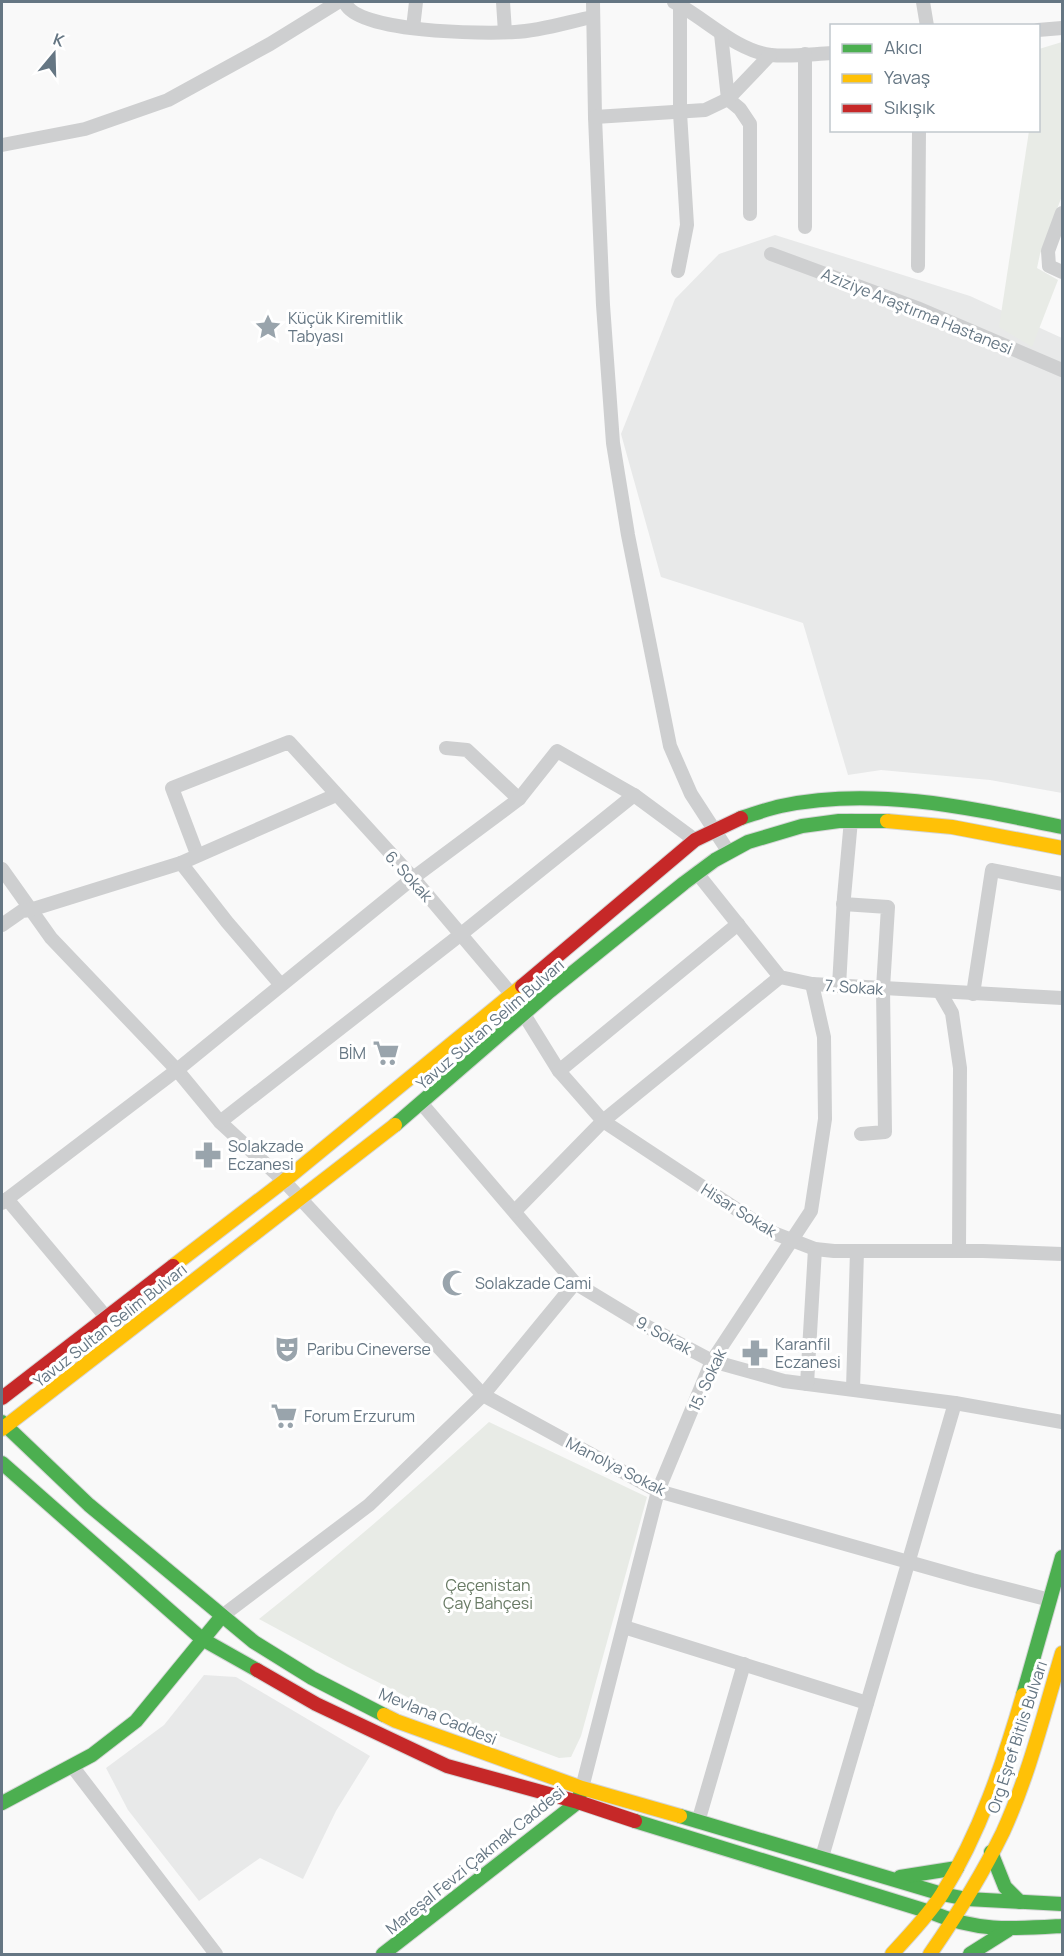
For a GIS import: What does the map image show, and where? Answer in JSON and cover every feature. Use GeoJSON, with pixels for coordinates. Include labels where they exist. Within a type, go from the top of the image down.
{"type":"FeatureCollection","features":[{"type":"Feature","properties":{"kind":"main road","name":"Yavuz Sultan Selim Bulvarı"},"geometry":{"type":"LineString","coordinates":[[2,1398],[284,1181],[512,995],[695,840],[712,829],[759,811],[792,804],[836,799],[936,805],[1058,824]]}},
{"type":"Feature","properties":{"kind":"main road","name":"Yavuz Sultan Selim Bulvarı"},"geometry":{"type":"LineString","coordinates":[[3,1426],[422,1104],[523,1014],[697,873],[728,851],[764,835],[790,828],[819,822],[851,820],[940,825],[1062,848]]}},
{"type":"Feature","properties":{"kind":"main road","name":"Mevlana Caddesi"},"geometry":{"type":"LineString","coordinates":[[3,1426],[89,1505],[254,1642],[312,1678],[396,1721],[694,1840],[887,1898],[952,1922],[978,1928],[1008,1930],[1062,1926]]}},
{"type":"Feature","properties":{"kind":"main road","name":"Mevlana Caddesi"},"geometry":{"type":"LineString","coordinates":[[2,1463],[202,1639],[316,1704],[447,1766],[698,1822],[942,1894],[967,1899],[1062,1904]]}},
{"type":"Feature","properties":{"kind":"main road"},"geometry":{"type":"LineString","coordinates":[[892,1954],[930,1912],[942,1894],[987,1806],[1062,1557]]}},
{"type":"Feature","properties":{"kind":"main road"},"geometry":{"type":"LineString","coordinates":[[2,1803],[92,1755],[136,1721],[222,1616]]}},
{"type":"Feature","properties":{"kind":"main road","name":"Org Eşref Bitlis Bulvarı"},"geometry":{"type":"LineString","coordinates":[[930,1954],[967,1899],[1016,1800],[1062,1653]]}},
{"type":"Feature","properties":{"kind":"main road","name":"Mareşal Fevzi Çakmak Caddesi"},"geometry":{"type":"LineString","coordinates":[[383,1954],[580,1795]]}},
{"type":"Feature","properties":{"kind":"main road"},"geometry":{"type":"LineString","coordinates":[[992,1852],[1005,1887],[1020,1902]]}},
{"type":"Feature","properties":{"kind":"main road"},"geometry":{"type":"LineString","coordinates":[[893,1879],[957,1868]]}},
{"type":"Feature","properties":{"kind":"main road"},"geometry":{"type":"LineString","coordinates":[[887,1898],[902,1919],[905,1940]]}},
{"type":"Feature","properties":{"kind":"main road"},"geometry":{"type":"LineString","coordinates":[[970,1954],[1008,1930]]}},
{"type":"Feature","properties":{"kind":"street"},"geometry":{"type":"LineString","coordinates":[[2,145],[86,129],[168,100],[270,44],[338,2]]}},
{"type":"Feature","properties":{"kind":"street"},"geometry":{"type":"LineString","coordinates":[[345,2],[346,8],[375,22],[413,28],[517,33],[592,17]]}},
{"type":"Feature","properties":{"kind":"street"},"geometry":{"type":"LineString","coordinates":[[413,28],[416,2]]}},
{"type":"Feature","properties":{"kind":"street"},"geometry":{"type":"LineString","coordinates":[[503,2],[505,32]]}},
{"type":"Feature","properties":{"kind":"street"},"geometry":{"type":"LineString","coordinates":[[593,2],[603,305],[613,444],[628,535],[670,746],[691,794],[728,851]]}},
{"type":"Feature","properties":{"kind":"street"},"geometry":{"type":"LineString","coordinates":[[923,2],[927,24]]}},
{"type":"Feature","properties":{"kind":"street"},"geometry":{"type":"LineString","coordinates":[[677,3],[735,41],[770,55],[830,53]]}},
{"type":"Feature","properties":{"kind":"street"},"geometry":{"type":"LineString","coordinates":[[677,3],[680,113],[687,225],[678,272]]}},
{"type":"Feature","properties":{"kind":"street"},"geometry":{"type":"LineString","coordinates":[[1040,30],[1062,28]]}},
{"type":"Feature","properties":{"kind":"street"},"geometry":{"type":"LineString","coordinates":[[721,33],[728,99],[740,109],[750,124],[750,214]]}},
{"type":"Feature","properties":{"kind":"street"},"geometry":{"type":"LineString","coordinates":[[805,54],[805,227]]}},
{"type":"Feature","properties":{"kind":"street"},"geometry":{"type":"LineString","coordinates":[[595,117],[705,110],[728,99],[770,55]]}},
{"type":"Feature","properties":{"kind":"street"},"geometry":{"type":"LineString","coordinates":[[918,266],[919,132]]}},
{"type":"Feature","properties":{"kind":"street"},"geometry":{"type":"LineString","coordinates":[[1062,213],[1048,251],[1049,266],[1062,272]]}},
{"type":"Feature","properties":{"kind":"street","name":"Aziziye Araştırma Hastanesi"},"geometry":{"type":"LineString","coordinates":[[771,254],[917,308],[1062,370]]}},
{"type":"Feature","properties":{"kind":"street","name":"6. Sokak"},"geometry":{"type":"LineString","coordinates":[[198,854],[172,788],[289,742],[413,878],[512,995],[523,1014]]}},
{"type":"Feature","properties":{"kind":"street"},"geometry":{"type":"LineString","coordinates":[[446,748],[467,750],[519,799]]}},
{"type":"Feature","properties":{"kind":"street"},"geometry":{"type":"LineString","coordinates":[[106,1317],[4,1201],[177,1070],[413,878],[519,799],[557,751],[634,795],[695,840]]}},
{"type":"Feature","properties":{"kind":"street"},"geometry":{"type":"LineString","coordinates":[[2,925],[22,911],[181,863],[336,795]]}},
{"type":"Feature","properties":{"kind":"street"},"geometry":{"type":"LineString","coordinates":[[220,1122],[460,935],[634,795]]}},
{"type":"Feature","properties":{"kind":"street"},"geometry":{"type":"LineString","coordinates":[[839,986],[843,904],[851,820]]}},
{"type":"Feature","properties":{"kind":"street"},"geometry":{"type":"LineString","coordinates":[[181,863],[227,922],[281,985]]}},
{"type":"Feature","properties":{"kind":"street","name":"Manolya Sokak"},"geometry":{"type":"LineString","coordinates":[[2,869],[51,938],[177,1070],[220,1122],[301,1198],[483,1395],[658,1491],[1050,1600]]}},
{"type":"Feature","properties":{"kind":"street"},"geometry":{"type":"LineString","coordinates":[[973,994],[992,870],[1062,884]]}},
{"type":"Feature","properties":{"kind":"street"},"geometry":{"type":"LineString","coordinates":[[515,1211],[603,1121],[780,976],[697,873]]}},
{"type":"Feature","properties":{"kind":"street"},"geometry":{"type":"LineString","coordinates":[[843,904],[888,907],[883,988],[885,1132],[861,1134]]}},
{"type":"Feature","properties":{"kind":"street"},"geometry":{"type":"LineString","coordinates":[[559,1071],[738,924]]}},
{"type":"Feature","properties":{"kind":"street","name":"7. Sokak"},"geometry":{"type":"LineString","coordinates":[[780,976],[812,984],[1062,998]]}},
{"type":"Feature","properties":{"kind":"street","name":"15. Sokak"},"geometry":{"type":"LineString","coordinates":[[580,1795],[658,1491],[712,1361],[811,1211],[825,1119],[824,1036],[812,984]]}},
{"type":"Feature","properties":{"kind":"street"},"geometry":{"type":"LineString","coordinates":[[940,992],[951,1013],[960,1068],[959,1251]]}},
{"type":"Feature","properties":{"kind":"street","name":"Hisar Sokak"},"geometry":{"type":"LineString","coordinates":[[523,1014],[559,1071],[603,1121],[771,1232],[791,1241],[834,1251],[1062,1254]]}},
{"type":"Feature","properties":{"kind":"street","name":"9. Sokak"},"geometry":{"type":"LineString","coordinates":[[422,1104],[575,1283],[646,1326],[712,1361],[784,1381],[955,1403],[1062,1422]]}},
{"type":"Feature","properties":{"kind":"street"},"geometry":{"type":"LineString","coordinates":[[807,1384],[815,1248]]}},
{"type":"Feature","properties":{"kind":"street"},"geometry":{"type":"LineString","coordinates":[[853,1389],[857,1251]]}},
{"type":"Feature","properties":{"kind":"street"},"geometry":{"type":"LineString","coordinates":[[222,1616],[369,1505],[483,1395],[575,1283]]}},
{"type":"Feature","properties":{"kind":"street"},"geometry":{"type":"LineString","coordinates":[[822,1857],[955,1403]]}},
{"type":"Feature","properties":{"kind":"street"},"geometry":{"type":"LineString","coordinates":[[624,1627],[867,1703]]}},
{"type":"Feature","properties":{"kind":"street"},"geometry":{"type":"LineString","coordinates":[[698,1822],[744,1664]]}},
{"type":"Feature","properties":{"kind":"street"},"geometry":{"type":"LineString","coordinates":[[72,1766],[216,1954]]}},
{"type":"Feature","properties":{"kind":"shaded area"},"geometry":{"type":"Polygon","coordinates":[[[775,235],[970,296],[1062,338],[1062,793],[990,780],[881,770],[848,775],[803,623],[661,577],[621,434],[675,299],[719,254],[775,235]]]}},
{"type":"Feature","properties":{"kind":"shaded area"},"geometry":{"type":"Polygon","coordinates":[[[204,1675],[236,1677],[370,1756],[336,1811],[303,1879],[260,1858],[199,1901],[128,1810],[106,1768],[164,1725],[204,1675]]]}},
{"type":"Feature","properties":{"kind":"green space"},"geometry":{"type":"Polygon","coordinates":[[[1062,42],[1062,196],[1037,268],[1058,280],[1032,347],[999,327],[1029,132],[1040,132],[1040,49],[1062,42]]]}},
{"type":"Feature","properties":{"kind":"green space","name":"Çeçenistan Çay Bahçesi"},"geometry":{"type":"Polygon","coordinates":[[[489,1422],[647,1497],[581,1736],[571,1757],[559,1758],[443,1715],[259,1619],[376,1522],[489,1422]]]}},
{"type":"Feature","properties":{"kind":"traffic: fast"},"geometry":{"type":"LineString","coordinates":[[741,818],[776,807],[816,800],[851,798],[922,802],[1062,827]]}},
{"type":"Feature","properties":{"kind":"traffic: fast"},"geometry":{"type":"LineString","coordinates":[[395,1125],[550,991],[715,860],[748,842],[802,826],[839,821],[887,821]]}},
{"type":"Feature","properties":{"kind":"traffic: fast"},"geometry":{"type":"LineString","coordinates":[[2,1422],[89,1505],[254,1642],[312,1678],[384,1715]]}},
{"type":"Feature","properties":{"kind":"traffic: fast"},"geometry":{"type":"LineString","coordinates":[[2,1463],[202,1639],[257,1670]]}},
{"type":"Feature","properties":{"kind":"traffic: fast"},"geometry":{"type":"LineString","coordinates":[[1023,1695],[1062,1557]]}},
{"type":"Feature","properties":{"kind":"traffic: fast"},"geometry":{"type":"LineString","coordinates":[[2,1803],[92,1755],[136,1721],[222,1616]]}},
{"type":"Feature","properties":{"kind":"traffic: fast"},"geometry":{"type":"LineString","coordinates":[[383,1954],[578,1802],[580,1794]]}},
{"type":"Feature","properties":{"kind":"traffic: fast"},"geometry":{"type":"LineString","coordinates":[[680,1816],[942,1894],[967,1899],[1062,1904]]}},
{"type":"Feature","properties":{"kind":"traffic: fast"},"geometry":{"type":"LineString","coordinates":[[635,1821],[964,1923],[995,1928],[1062,1926]]}},
{"type":"Feature","properties":{"kind":"traffic: fast"},"geometry":{"type":"LineString","coordinates":[[991,1852],[1005,1887],[1020,1902]]}},
{"type":"Feature","properties":{"kind":"traffic: fast"},"geometry":{"type":"LineString","coordinates":[[900,1877],[957,1868]]}},
{"type":"Feature","properties":{"kind":"traffic: fast"},"geometry":{"type":"LineString","coordinates":[[970,1954],[1008,1930]]}},
{"type":"Feature","properties":{"kind":"traffic: slow"},"geometry":{"type":"LineString","coordinates":[[887,821],[952,827],[1062,848]]}},
{"type":"Feature","properties":{"kind":"traffic: slow"},"geometry":{"type":"LineString","coordinates":[[173,1266],[284,1181],[522,986]]}},
{"type":"Feature","properties":{"kind":"traffic: slow"},"geometry":{"type":"LineString","coordinates":[[2,1429],[395,1125]]}},
{"type":"Feature","properties":{"kind":"traffic: slow"},"geometry":{"type":"LineString","coordinates":[[930,1954],[969,1895],[1003,1832],[1028,1766],[1062,1653]]}},
{"type":"Feature","properties":{"kind":"traffic: slow"},"geometry":{"type":"LineString","coordinates":[[892,1954],[937,1902],[956,1871],[999,1772],[1023,1695]]}},
{"type":"Feature","properties":{"kind":"traffic: slow"},"geometry":{"type":"LineString","coordinates":[[384,1715],[582,1788],[680,1816]]}},
{"type":"Feature","properties":{"kind":"traffic: jam"},"geometry":{"type":"LineString","coordinates":[[522,986],[695,840],[741,818]]}},
{"type":"Feature","properties":{"kind":"traffic: jam"},"geometry":{"type":"LineString","coordinates":[[2,1398],[173,1266]]}},
{"type":"Feature","properties":{"kind":"traffic: jam"},"geometry":{"type":"LineString","coordinates":[[257,1670],[316,1704],[447,1766],[578,1802],[635,1821]]}},
{"type":"Feature","properties":{"kind":"place","name":"Küçük Kiremitlik Tabyası"},"geometry":{"type":"Point","coordinates":[268,327]}},
{"type":"Feature","properties":{"kind":"place","name":"BİM"},"geometry":{"type":"Point","coordinates":[386,1053]}},
{"type":"Feature","properties":{"kind":"place","name":"Solakzade Eczanesi"},"geometry":{"type":"Point","coordinates":[208,1155]}},
{"type":"Feature","properties":{"kind":"place","name":"Solakzade Cami"},"geometry":{"type":"Point","coordinates":[455,1283]}},
{"type":"Feature","properties":{"kind":"place","name":"Paribu Cineverse"},"geometry":{"type":"Point","coordinates":[287,1349]}},
{"type":"Feature","properties":{"kind":"place","name":"Karanfil Eczanesi"},"geometry":{"type":"Point","coordinates":[755,1353]}},
{"type":"Feature","properties":{"kind":"place","name":"Forum Erzurum"},"geometry":{"type":"Point","coordinates":[284,1416]}}]}
